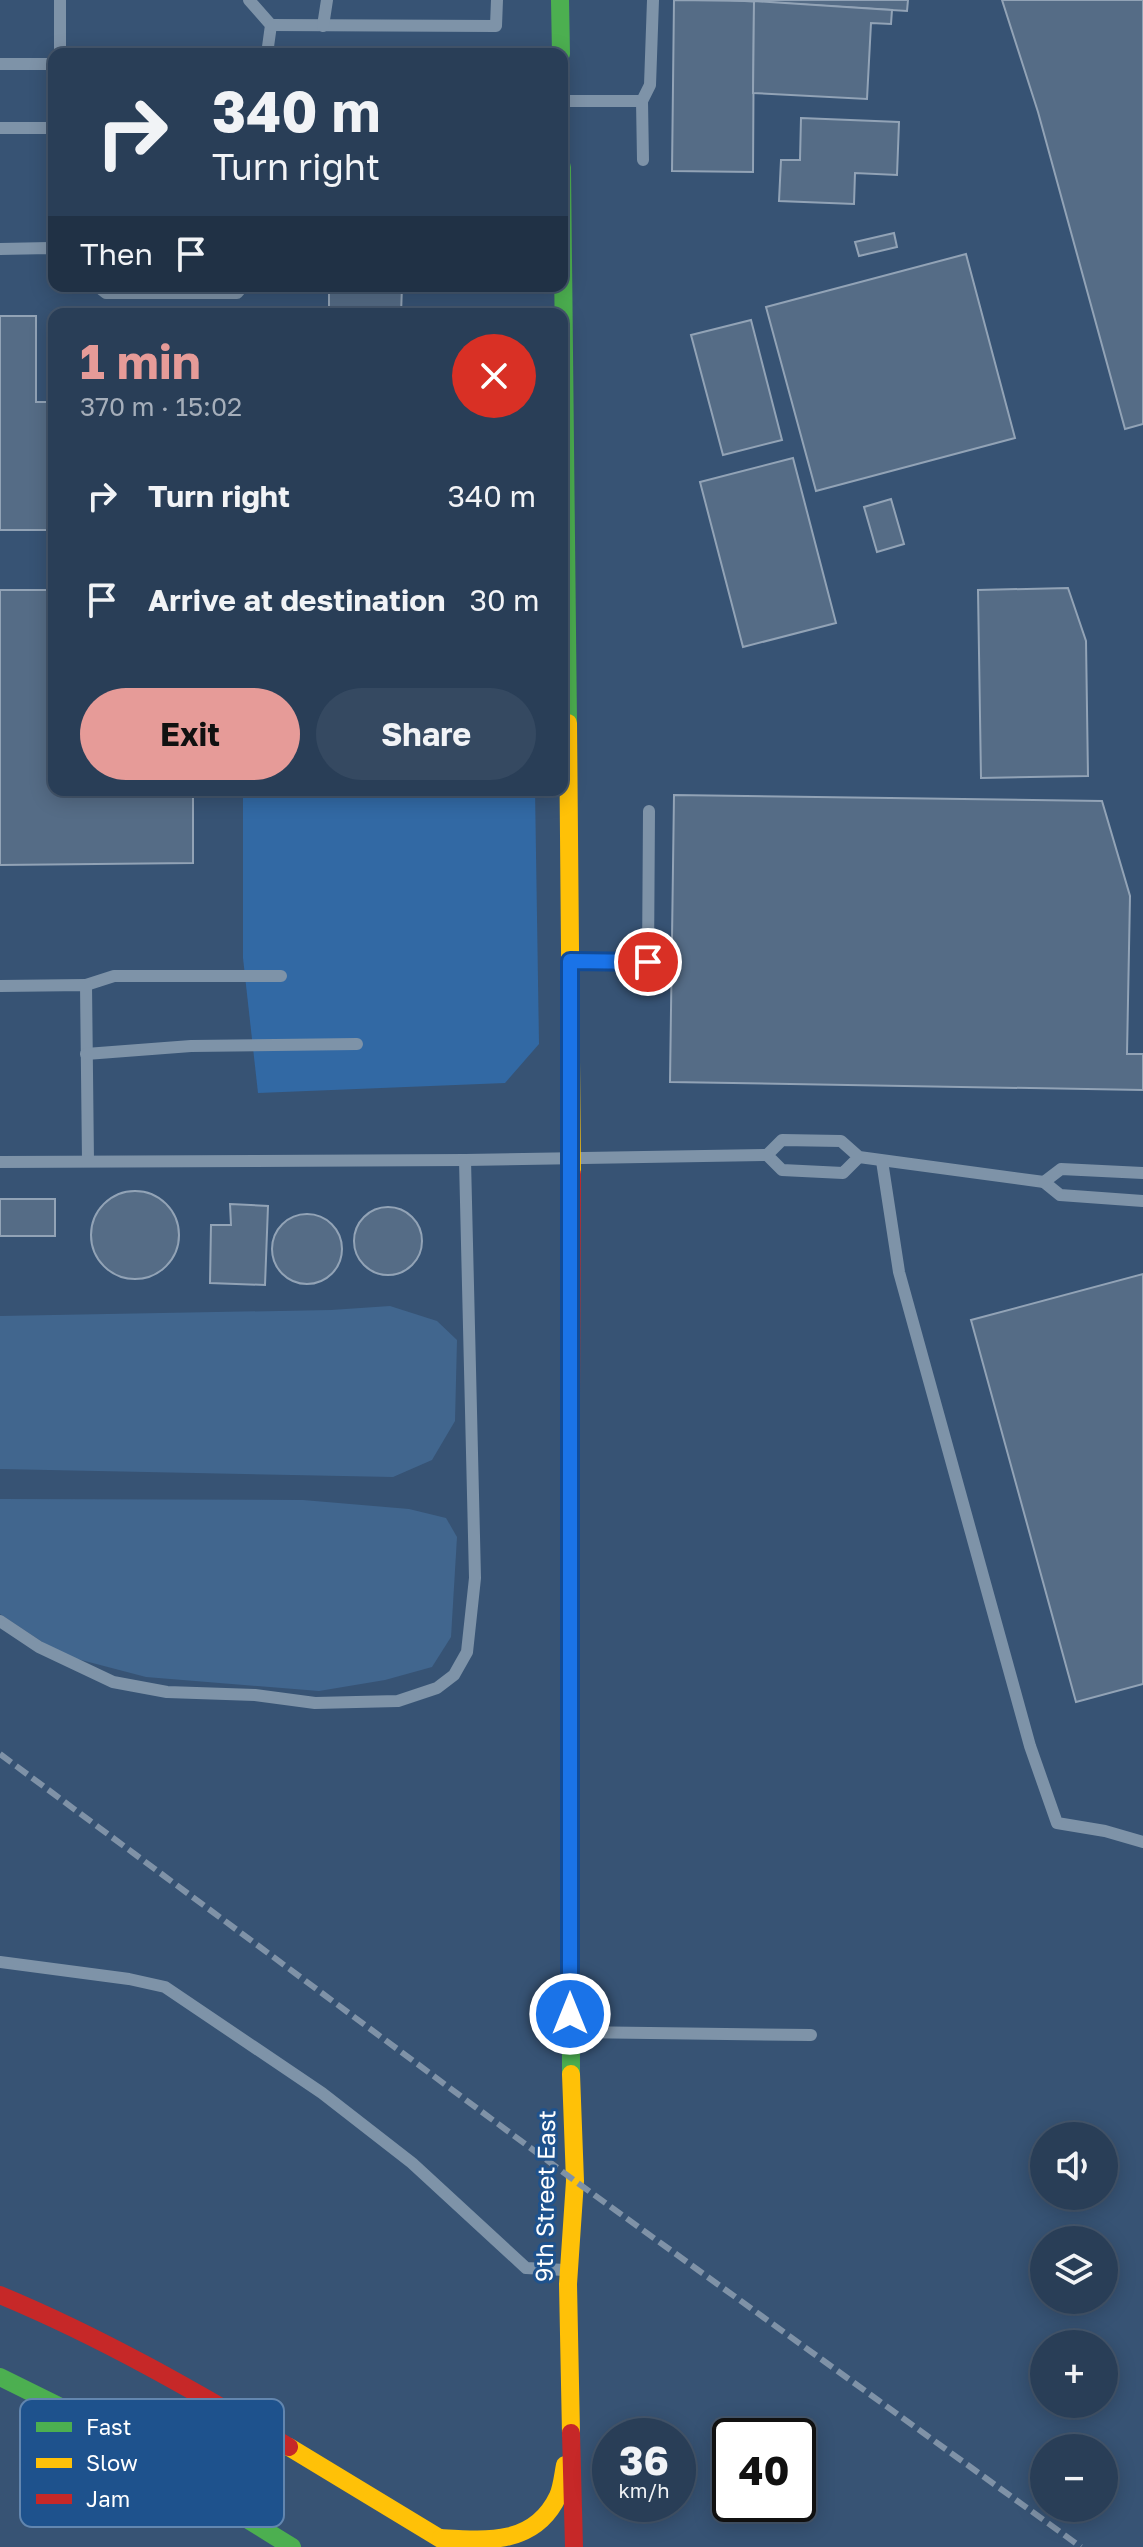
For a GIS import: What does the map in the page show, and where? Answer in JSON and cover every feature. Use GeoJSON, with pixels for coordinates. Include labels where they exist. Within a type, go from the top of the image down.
{"type":"FeatureCollection","features":[{"type":"Feature","properties":{"kind":"street"},"geometry":{"type":"LineString","coordinates":[[560,0],[561,48]]}},
{"type":"Feature","properties":{"kind":"street","name":"9th Street East"},"geometry":{"type":"LineString","coordinates":[[568,762],[572,1157],[569,2032],[575,2181],[568,2270],[574,2547]]}},
{"type":"Feature","properties":{"kind":"street"},"geometry":{"type":"LineString","coordinates":[[0,2295],[123,2350],[209,2399]]}},
{"type":"Feature","properties":{"kind":"street"},"geometry":{"type":"LineString","coordinates":[[0,2377],[45,2399]]}},
{"type":"Feature","properties":{"kind":"street"},"geometry":{"type":"LineString","coordinates":[[284,2444],[447,2543],[515,2536],[536,2525],[558,2496],[571,2433]]}},
{"type":"Feature","properties":{"kind":"street"},"geometry":{"type":"LineString","coordinates":[[260,2527],[292,2547]]}},
{"type":"Feature","properties":{"kind":"lane"},"geometry":{"type":"LineString","coordinates":[[60,0],[60,48]]}},
{"type":"Feature","properties":{"kind":"lane"},"geometry":{"type":"LineString","coordinates":[[249,0],[266,20],[323,26],[496,26],[497,0]]}},
{"type":"Feature","properties":{"kind":"lane"},"geometry":{"type":"LineString","coordinates":[[267,48],[269,0]]}},
{"type":"Feature","properties":{"kind":"lane"},"geometry":{"type":"LineString","coordinates":[[323,26],[327,0]]}},
{"type":"Feature","properties":{"kind":"lane"},"geometry":{"type":"LineString","coordinates":[[643,160],[642,101],[650,85],[653,0]]}},
{"type":"Feature","properties":{"kind":"lane"},"geometry":{"type":"LineString","coordinates":[[0,64],[48,64]]}},
{"type":"Feature","properties":{"kind":"lane"},"geometry":{"type":"LineString","coordinates":[[568,101],[642,101]]}},
{"type":"Feature","properties":{"kind":"lane"},"geometry":{"type":"LineString","coordinates":[[0,128],[48,128]]}},
{"type":"Feature","properties":{"kind":"lane"},"geometry":{"type":"LineString","coordinates":[[0,249],[48,250]]}},
{"type":"Feature","properties":{"kind":"lane"},"geometry":{"type":"LineString","coordinates":[[105,292],[238,292]]}},
{"type":"Feature","properties":{"kind":"lane"},"geometry":{"type":"LineString","coordinates":[[570,961],[648,962],[649,811]]}},
{"type":"Feature","properties":{"kind":"lane"},"geometry":{"type":"LineString","coordinates":[[0,986],[86,985],[114,976],[281,976]]}},
{"type":"Feature","properties":{"kind":"lane"},"geometry":{"type":"LineString","coordinates":[[86,985],[88,1161]]}},
{"type":"Feature","properties":{"kind":"lane"},"geometry":{"type":"LineString","coordinates":[[86,1054],[191,1046],[357,1044]]}},
{"type":"Feature","properties":{"kind":"lane"},"geometry":{"type":"LineString","coordinates":[[0,1162],[767,1155],[782,1140],[841,1141],[859,1157],[1044,1182],[1060,1195],[1143,1201]]}},
{"type":"Feature","properties":{"kind":"lane"},"geometry":{"type":"LineString","coordinates":[[767,1155],[782,1170],[843,1173],[859,1157]]}},
{"type":"Feature","properties":{"kind":"lane"},"geometry":{"type":"LineString","coordinates":[[0,1621],[39,1647],[113,1682],[167,1692],[255,1695],[315,1703],[398,1701],[437,1688],[454,1675],[467,1652],[475,1578],[465,1160]]}},
{"type":"Feature","properties":{"kind":"lane"},"geometry":{"type":"LineString","coordinates":[[882,1161],[899,1272],[1030,1746],[1057,1823],[1105,1831],[1143,1842]]}},
{"type":"Feature","properties":{"kind":"lane"},"geometry":{"type":"LineString","coordinates":[[1044,1182],[1061,1169],[1143,1173]]}},
{"type":"Feature","properties":{"kind":"lane"},"geometry":{"type":"LineString","coordinates":[[0,1962],[129,1979],[165,1987],[322,2093],[401,2154],[526,2268],[568,2270]]}},
{"type":"Feature","properties":{"kind":"lane"},"geometry":{"type":"LineString","coordinates":[[569,2032],[811,2035]]}},
{"type":"Feature","properties":{"kind":"shaded area"},"geometry":{"type":"Polygon","coordinates":[[[243,796],[535,796],[539,1044],[505,1083],[258,1093],[243,958],[243,796]]]}},
{"type":"Feature","properties":{"kind":"shaded area"},"geometry":{"type":"Polygon","coordinates":[[[390,1306],[437,1321],[457,1340],[455,1421],[432,1460],[393,1477],[0,1469],[0,1316],[331,1310],[390,1306]]]}},
{"type":"Feature","properties":{"kind":"shaded area"},"geometry":{"type":"Polygon","coordinates":[[[0,1499],[303,1500],[409,1509],[446,1518],[457,1537],[451,1637],[432,1667],[385,1680],[319,1691],[146,1677],[62,1655],[0,1614],[0,1499]]]}},
{"type":"Feature","properties":{"kind":"building"},"geometry":{"type":"Polygon","coordinates":[[[674,0],[754,1],[753,172],[672,171],[674,0]]]}},
{"type":"Feature","properties":{"kind":"building"},"geometry":{"type":"Polygon","coordinates":[[[729,0],[908,0],[907,11],[729,0]]]}},
{"type":"Feature","properties":{"kind":"building"},"geometry":{"type":"Polygon","coordinates":[[[1002,0],[1143,0],[1143,424],[1125,429],[1038,112],[1002,0]]]}},
{"type":"Feature","properties":{"kind":"building"},"geometry":{"type":"Polygon","coordinates":[[[754,1],[892,10],[891,24],[871,23],[867,99],[753,93],[754,1]]]}},
{"type":"Feature","properties":{"kind":"building"},"geometry":{"type":"Polygon","coordinates":[[[801,118],[899,122],[897,175],[855,173],[854,204],[779,201],[781,160],[800,160],[801,118]]]}},
{"type":"Feature","properties":{"kind":"building"},"geometry":{"type":"Polygon","coordinates":[[[894,233],[897,247],[859,256],[855,242],[894,233]]]}},
{"type":"Feature","properties":{"kind":"building"},"geometry":{"type":"Polygon","coordinates":[[[966,254],[1015,438],[816,491],[766,307],[966,254]]]}},
{"type":"Feature","properties":{"kind":"building"},"geometry":{"type":"Polygon","coordinates":[[[329,292],[402,292],[401,308],[329,308],[329,292]]]}},
{"type":"Feature","properties":{"kind":"building"},"geometry":{"type":"Polygon","coordinates":[[[0,316],[36,316],[36,402],[48,402],[48,530],[0,530],[0,316]]]}},
{"type":"Feature","properties":{"kind":"building"},"geometry":{"type":"Polygon","coordinates":[[[751,320],[782,440],[723,455],[691,335],[751,320]]]}},
{"type":"Feature","properties":{"kind":"building"},"geometry":{"type":"Polygon","coordinates":[[[793,458],[836,623],[743,647],[700,482],[793,458]]]}},
{"type":"Feature","properties":{"kind":"building"},"geometry":{"type":"Polygon","coordinates":[[[891,499],[904,544],[877,552],[864,507],[891,499]]]}},
{"type":"Feature","properties":{"kind":"building"},"geometry":{"type":"Polygon","coordinates":[[[1068,588],[1086,641],[1088,776],[981,778],[978,590],[1068,588]]]}},
{"type":"Feature","properties":{"kind":"building"},"geometry":{"type":"Polygon","coordinates":[[[0,590],[48,590],[48,796],[193,796],[193,863],[0,865],[0,590]]]}},
{"type":"Feature","properties":{"kind":"building"},"geometry":{"type":"Polygon","coordinates":[[[674,795],[1102,801],[1130,896],[1127,1054],[1143,1054],[1143,1090],[670,1082],[674,795]]]}},
{"type":"Feature","properties":{"kind":"building"},"geometry":{"type":"Polygon","coordinates":[[[126,1191],[144,1191],[160,1198],[172,1210],[179,1226],[179,1244],[172,1260],[160,1272],[144,1279],[126,1279],[110,1272],[98,1260],[91,1244],[91,1226],[98,1210],[110,1198],[126,1191]]]}},
{"type":"Feature","properties":{"kind":"building"},"geometry":{"type":"Polygon","coordinates":[[[0,1199],[55,1199],[55,1236],[0,1236],[0,1199]]]}},
{"type":"Feature","properties":{"kind":"building"},"geometry":{"type":"Polygon","coordinates":[[[230,1204],[268,1206],[265,1285],[210,1283],[211,1225],[231,1225],[230,1204]]]}},
{"type":"Feature","properties":{"kind":"building"},"geometry":{"type":"Polygon","coordinates":[[[388,1207],[412,1217],[422,1241],[412,1265],[388,1275],[364,1265],[354,1241],[364,1217],[388,1207]]]}},
{"type":"Feature","properties":{"kind":"building"},"geometry":{"type":"Polygon","coordinates":[[[314,1214],[336,1229],[342,1249],[340,1263],[332,1274],[321,1282],[300,1284],[282,1274],[274,1263],[272,1242],[282,1224],[293,1216],[314,1214]]]}},
{"type":"Feature","properties":{"kind":"building"},"geometry":{"type":"Polygon","coordinates":[[[1143,1274],[1143,1684],[1076,1702],[971,1320],[1143,1274]]]}},
{"type":"Feature","properties":{"kind":"railway"},"geometry":{"type":"LineString","coordinates":[[0,1754],[575,2181],[1081,2547]]}},
{"type":"Feature","properties":{"kind":"traffic: fast"},"geometry":{"type":"LineString","coordinates":[[560,0],[561,48]]}},
{"type":"Feature","properties":{"kind":"traffic: fast"},"geometry":{"type":"LineString","coordinates":[[563,292],[564,308]]}},
{"type":"Feature","properties":{"kind":"traffic: fast"},"geometry":{"type":"LineString","coordinates":[[570,1613],[571,2074]]}},
{"type":"Feature","properties":{"kind":"traffic: fast"},"geometry":{"type":"LineString","coordinates":[[0,2377],[45,2399]]}},
{"type":"Feature","properties":{"kind":"traffic: fast"},"geometry":{"type":"LineString","coordinates":[[260,2527],[292,2547]]}},
{"type":"Feature","properties":{"kind":"traffic: slow"},"geometry":{"type":"LineString","coordinates":[[568,723],[572,1174]]}},
{"type":"Feature","properties":{"kind":"traffic: slow"},"geometry":{"type":"LineString","coordinates":[[571,2074],[575,2181],[568,2284],[571,2433]]}},
{"type":"Feature","properties":{"kind":"traffic: slow"},"geometry":{"type":"LineString","coordinates":[[289,2447],[454,2547]]}},
{"type":"Feature","properties":{"kind":"traffic: slow"},"geometry":{"type":"LineString","coordinates":[[441,2538],[492,2539],[523,2532],[548,2512],[559,2492],[565,2465]]}},
{"type":"Feature","properties":{"kind":"traffic: jam"},"geometry":{"type":"LineString","coordinates":[[570,1613],[572,1174]]}},
{"type":"Feature","properties":{"kind":"traffic: jam"},"geometry":{"type":"LineString","coordinates":[[0,2295],[75,2329],[206,2399]]}},
{"type":"Feature","properties":{"kind":"traffic: jam"},"geometry":{"type":"LineString","coordinates":[[571,2433],[574,2547]]}},
{"type":"Feature","properties":{"kind":"traffic: jam"},"geometry":{"type":"LineString","coordinates":[[284,2444],[289,2447]]}},
{"type":"Feature","properties":{"kind":"route"},"geometry":{"type":"LineString","coordinates":[[570,2014],[570,961],[648,962]]}}]}
